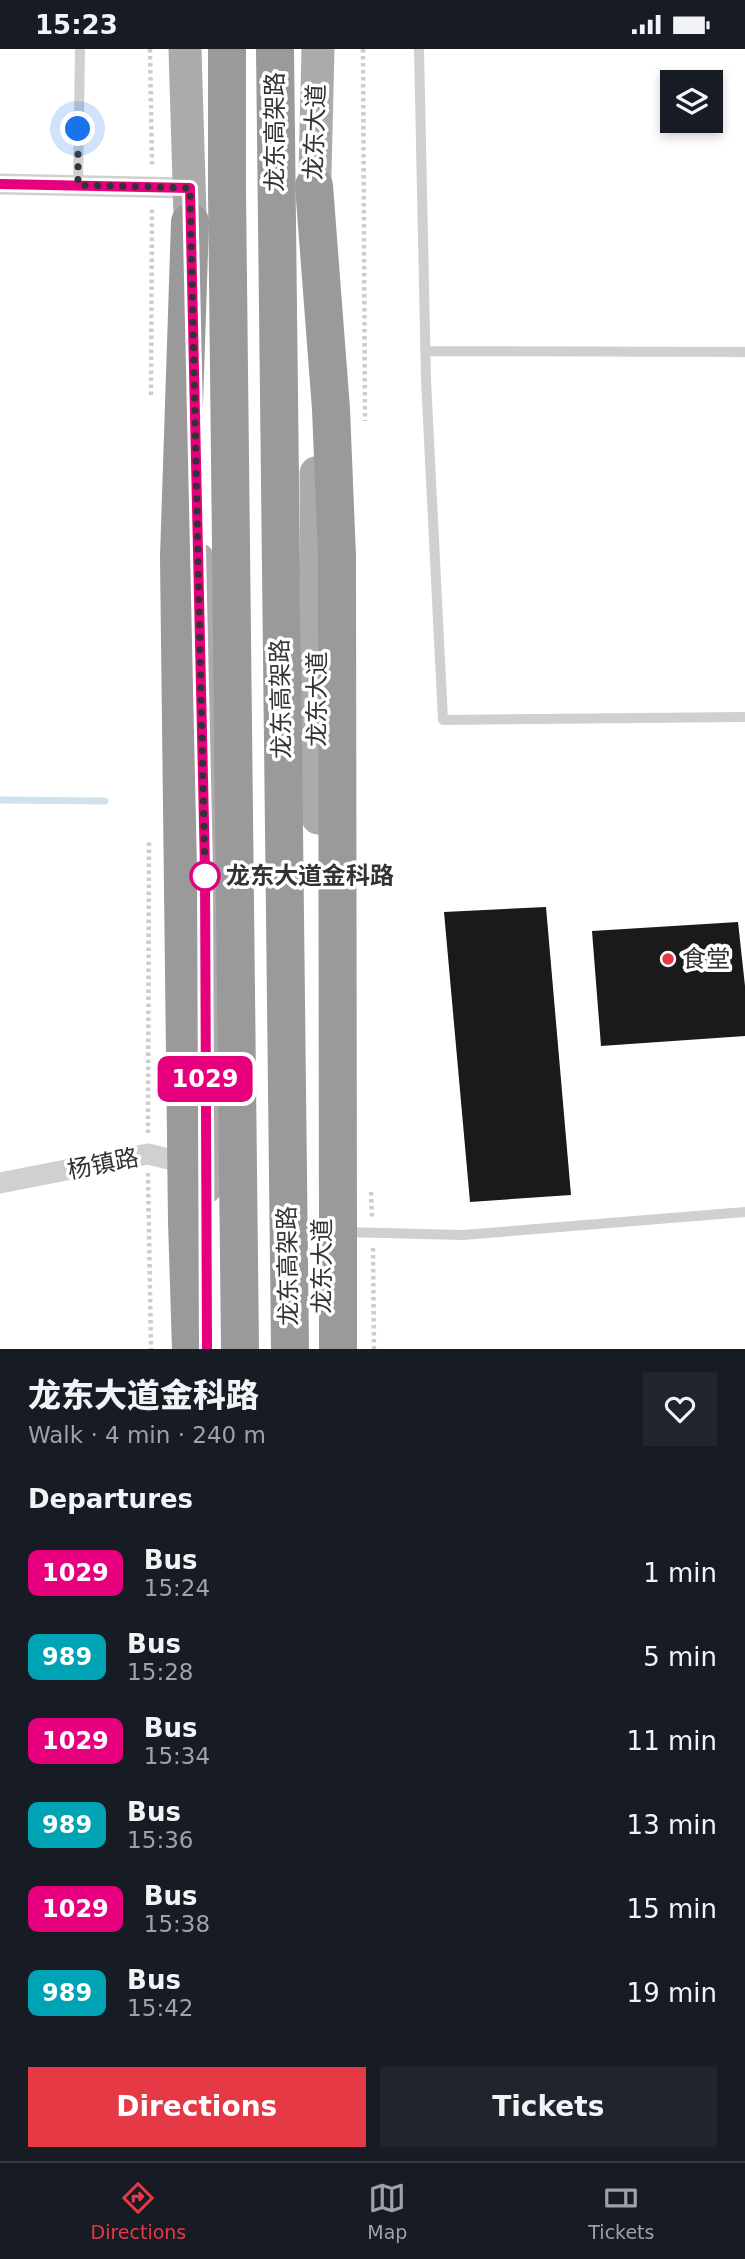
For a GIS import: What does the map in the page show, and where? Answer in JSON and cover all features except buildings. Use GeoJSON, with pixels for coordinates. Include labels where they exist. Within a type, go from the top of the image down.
{"type":"FeatureCollection","features":[{"type":"Feature","properties":{"kind":"highway","name":"龙东高架路"},"geometry":{"type":"LineString","coordinates":[[227,49],[240,1349]]}},
{"type":"Feature","properties":{"kind":"highway","name":"龙东高架路"},"geometry":{"type":"LineString","coordinates":[[275,49],[289,1349]]}},
{"type":"Feature","properties":{"kind":"highway"},"geometry":{"type":"LineString","coordinates":[[314,186],[331,409],[337,557],[338,1349]]}},
{"type":"Feature","properties":{"kind":"highway"},"geometry":{"type":"LineString","coordinates":[[190,205],[179,557],[191,1349]]}},
{"type":"Feature","properties":{"kind":"main road"},"geometry":{"type":"LineString","coordinates":[[185,49],[205,869],[207,1349]]}},
{"type":"Feature","properties":{"kind":"main road","name":"龙东大道"},"geometry":{"type":"LineString","coordinates":[[318,49],[314,186],[323,1349]]}},
{"type":"Feature","properties":{"kind":"street"},"geometry":{"type":"LineString","coordinates":[[0,184],[78,185],[190,205]]}},
{"type":"Feature","properties":{"kind":"street","name":"杨镇路"},"geometry":{"type":"LineString","coordinates":[[0,1184],[148,1154],[205,1168]]}},
{"type":"Feature","properties":{"kind":"lane"},"geometry":{"type":"LineString","coordinates":[[78,185],[80,49]]}},
{"type":"Feature","properties":{"kind":"lane"},"geometry":{"type":"LineString","coordinates":[[419,49],[425,351],[443,720],[745,717]]}},
{"type":"Feature","properties":{"kind":"lane"},"geometry":{"type":"LineString","coordinates":[[425,351],[745,352]]}},
{"type":"Feature","properties":{"kind":"lane"},"geometry":{"type":"LineString","coordinates":[[322,1232],[463,1235],[745,1212]]}},
{"type":"Feature","properties":{"kind":"path"},"geometry":{"type":"LineString","coordinates":[[148,1154],[151,1349]]}},
{"type":"Feature","properties":{"kind":"waterway"},"geometry":{"type":"LineString","coordinates":[[0,800],[105,801]]}},
{"type":"Feature","properties":{"kind":"bus line","name":"1029"},"geometry":{"type":"LineString","coordinates":[[0,184],[190,188],[205,869],[207,1349]]}},
{"type":"Feature","properties":{"kind":"place","name":"龙东大道金科路"},"geometry":{"type":"Point","coordinates":[205,876]}},
{"type":"Feature","properties":{"kind":"place","name":"食堂"},"geometry":{"type":"Point","coordinates":[668,959]}},
{"type":"Feature","properties":{"kind":"route"},"geometry":{"type":"LineString","coordinates":[[78,129],[78,185],[190,188],[205,876]]}}]}
